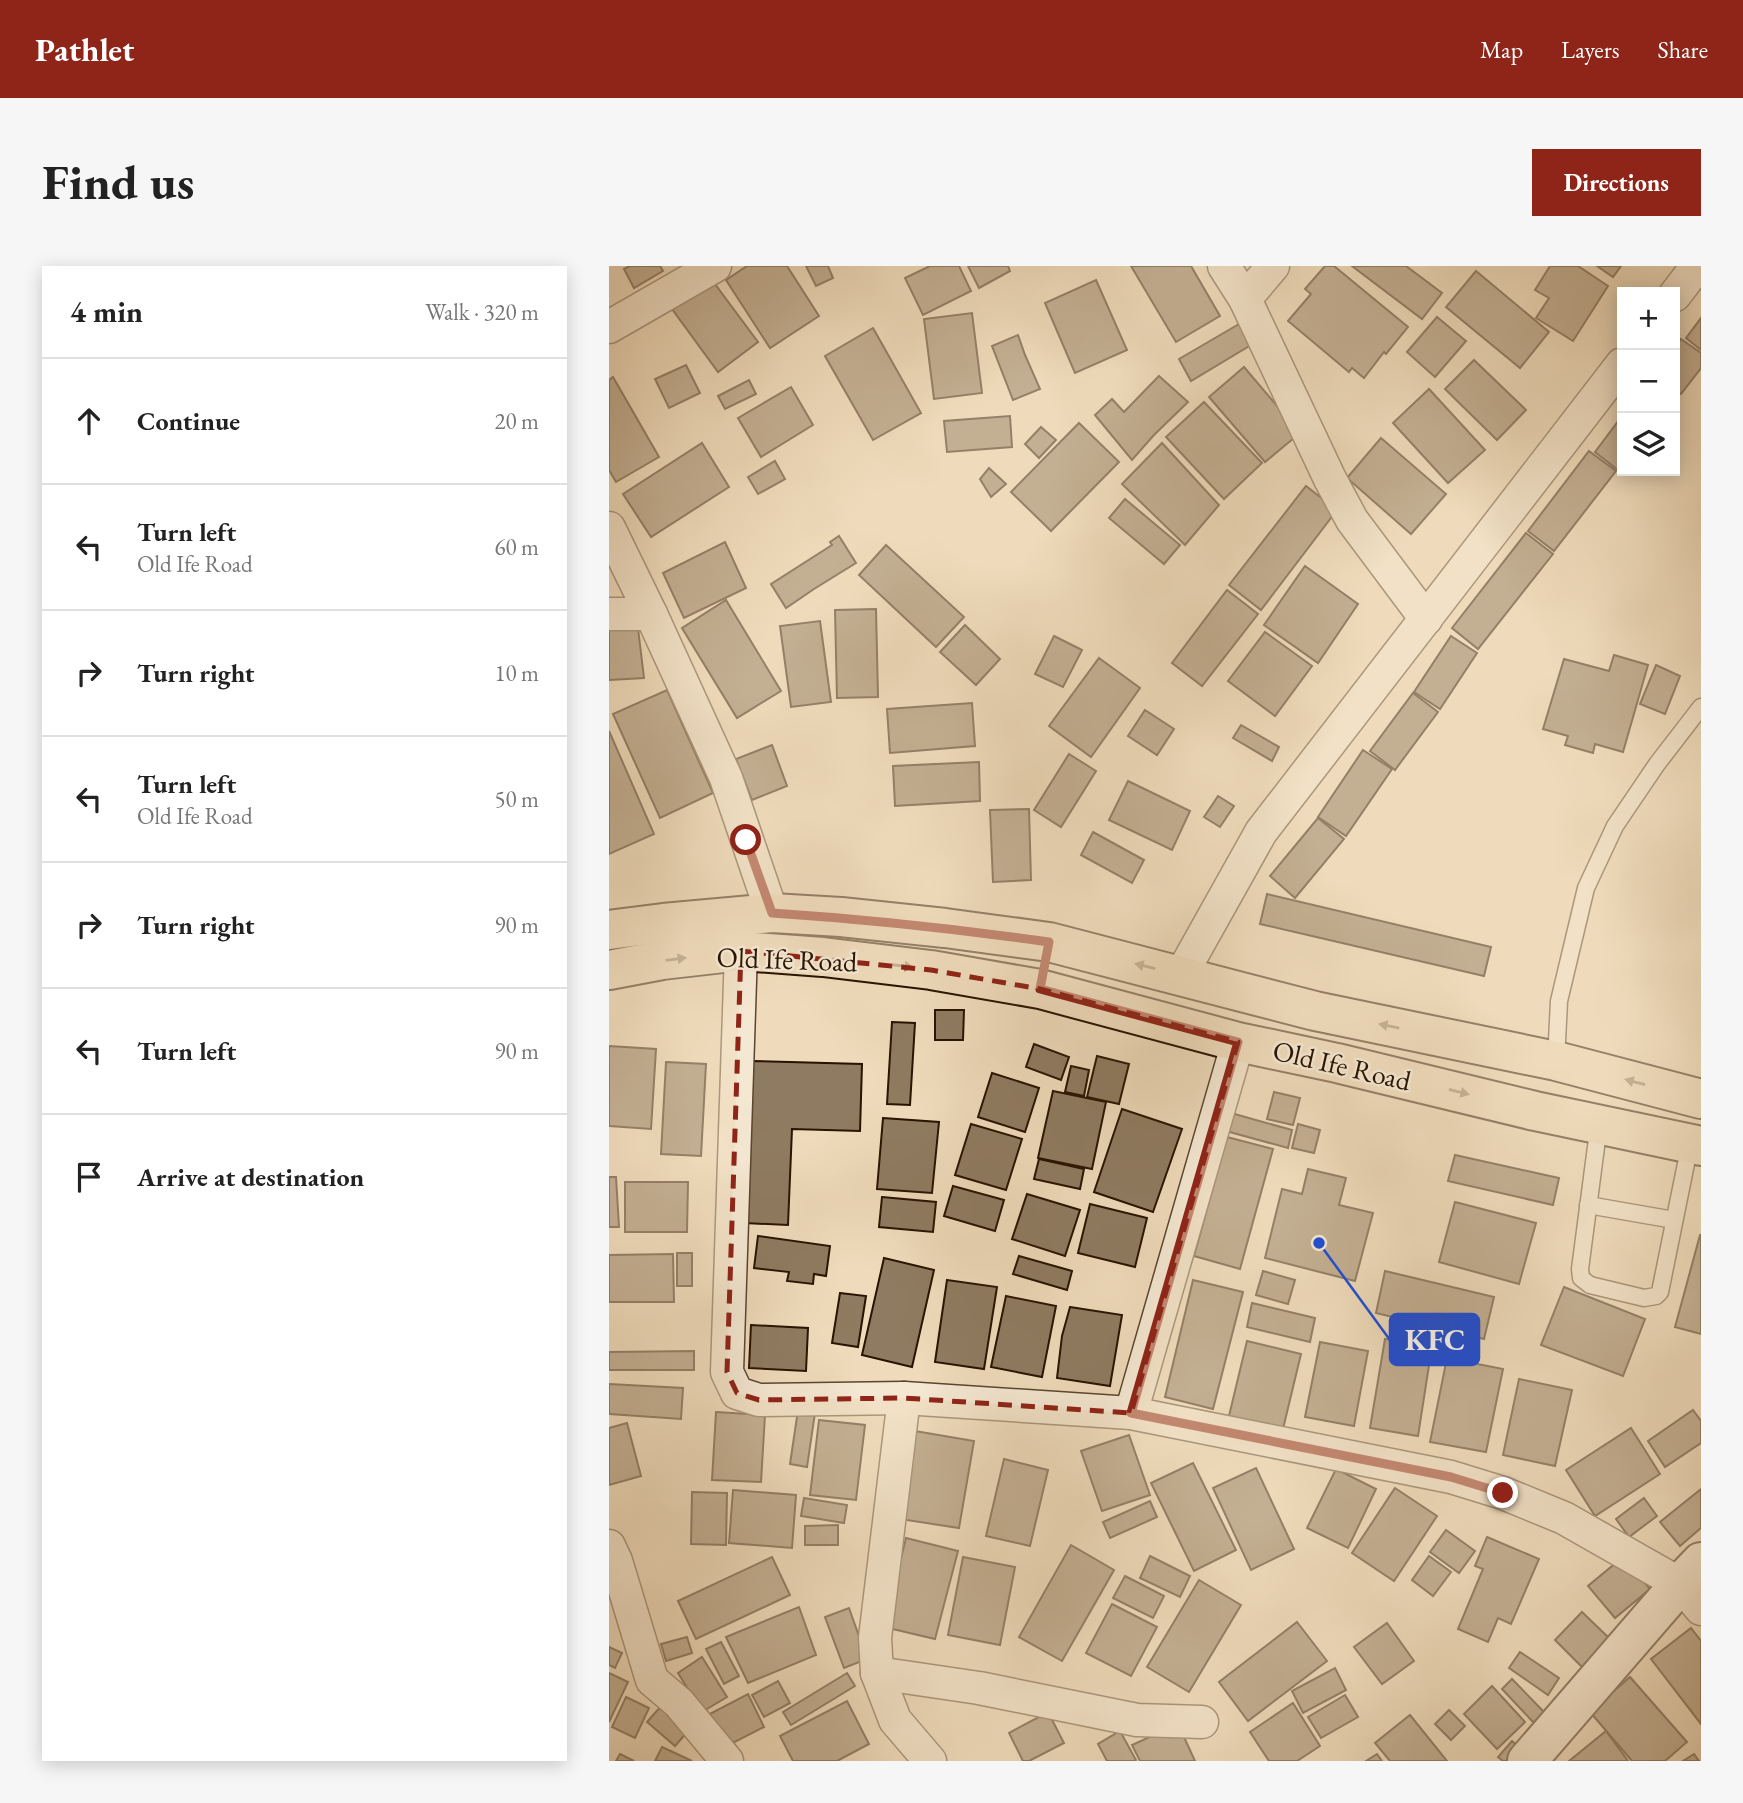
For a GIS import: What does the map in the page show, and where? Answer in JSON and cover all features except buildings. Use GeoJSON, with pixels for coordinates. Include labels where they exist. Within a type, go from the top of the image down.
{"type":"FeatureCollection","features":[{"type":"Feature","properties":{"kind":"main road","name":"Old Ife Road"},"geometry":{"type":"LineString","coordinates":[[609,930],[772,913],[841,917],[1049,942],[1315,1011],[1556,1061],[1701,1099]]}},
{"type":"Feature","properties":{"kind":"main road"},"geometry":{"type":"LineString","coordinates":[[1040,989],[1049,942]]}},
{"type":"Feature","properties":{"kind":"main road","name":"Old Ife Road"},"geometry":{"type":"LineString","coordinates":[[609,970],[662,960],[741,951],[823,957],[931,970],[1040,989],[1238,1042],[1695,1145]]}},
{"type":"Feature","properties":{"kind":"street"},"geometry":{"type":"LineString","coordinates":[[609,327],[715,266]]}},
{"type":"Feature","properties":{"kind":"street"},"geometry":{"type":"LineString","coordinates":[[1224,266],[1245,299],[1352,520],[1426,619]]}},
{"type":"Feature","properties":{"kind":"street"},"geometry":{"type":"LineString","coordinates":[[1245,299],[1273,266]]}},
{"type":"Feature","properties":{"kind":"street"},"geometry":{"type":"LineString","coordinates":[[1680,288],[1697,266]]}},
{"type":"Feature","properties":{"kind":"street"},"geometry":{"type":"LineString","coordinates":[[1181,975],[1261,832],[1617,371]]}},
{"type":"Feature","properties":{"kind":"street"},"geometry":{"type":"LineString","coordinates":[[609,528],[726,778],[772,913]]}},
{"type":"Feature","properties":{"kind":"street"},"geometry":{"type":"LineString","coordinates":[[609,614],[651,614]]}},
{"type":"Feature","properties":{"kind":"street"},"geometry":{"type":"LineString","coordinates":[[741,951],[727,1372],[737,1393],[759,1400],[904,1398],[1131,1413],[1451,1477],[1503,1493],[1563,1518],[1694,1585],[1527,1761]]}},
{"type":"Feature","properties":{"kind":"street"},"geometry":{"type":"LineString","coordinates":[[1131,1413],[1238,1042]]}},
{"type":"Feature","properties":{"kind":"street"},"geometry":{"type":"LineString","coordinates":[[904,1398],[875,1638],[877,1673],[895,1720],[930,1761]]}},
{"type":"Feature","properties":{"kind":"street"},"geometry":{"type":"LineString","coordinates":[[609,1546],[652,1680],[679,1703],[726,1761]]}},
{"type":"Feature","properties":{"kind":"street"},"geometry":{"type":"LineString","coordinates":[[877,1673],[979,1688],[1137,1720],[1202,1722]]}},
{"type":"Feature","properties":{"kind":"lane"},"geometry":{"type":"LineString","coordinates":[[1556,1061],[1559,1001],[1586,888],[1615,827],[1657,764],[1701,707]]}},
{"type":"Feature","properties":{"kind":"lane"},"geometry":{"type":"LineString","coordinates":[[1599,1124],[1581,1278],[1590,1285],[1644,1298],[1652,1298],[1660,1292],[1674,1220],[1695,1145]]}},
{"type":"Feature","properties":{"kind":"lane"},"geometry":{"type":"LineString","coordinates":[[1588,1205],[1674,1220]]}},
{"type":"Feature","properties":{"kind":"highlighted area"},"geometry":{"type":"Polygon","coordinates":[[[741,951],[931,970],[1040,989],[1238,1042],[1131,1413],[904,1398],[759,1400],[737,1393],[727,1372],[741,951]]]}},
{"type":"Feature","properties":{"kind":"place","name":"KFC"},"geometry":{"type":"Point","coordinates":[1319,1243]}},
{"type":"Feature","properties":{"kind":"route"},"geometry":{"type":"LineString","coordinates":[[746,840],[772,913],[841,917],[1049,942],[1040,989],[1238,1042],[1131,1413],[1451,1477],[1503,1493]]}}]}
